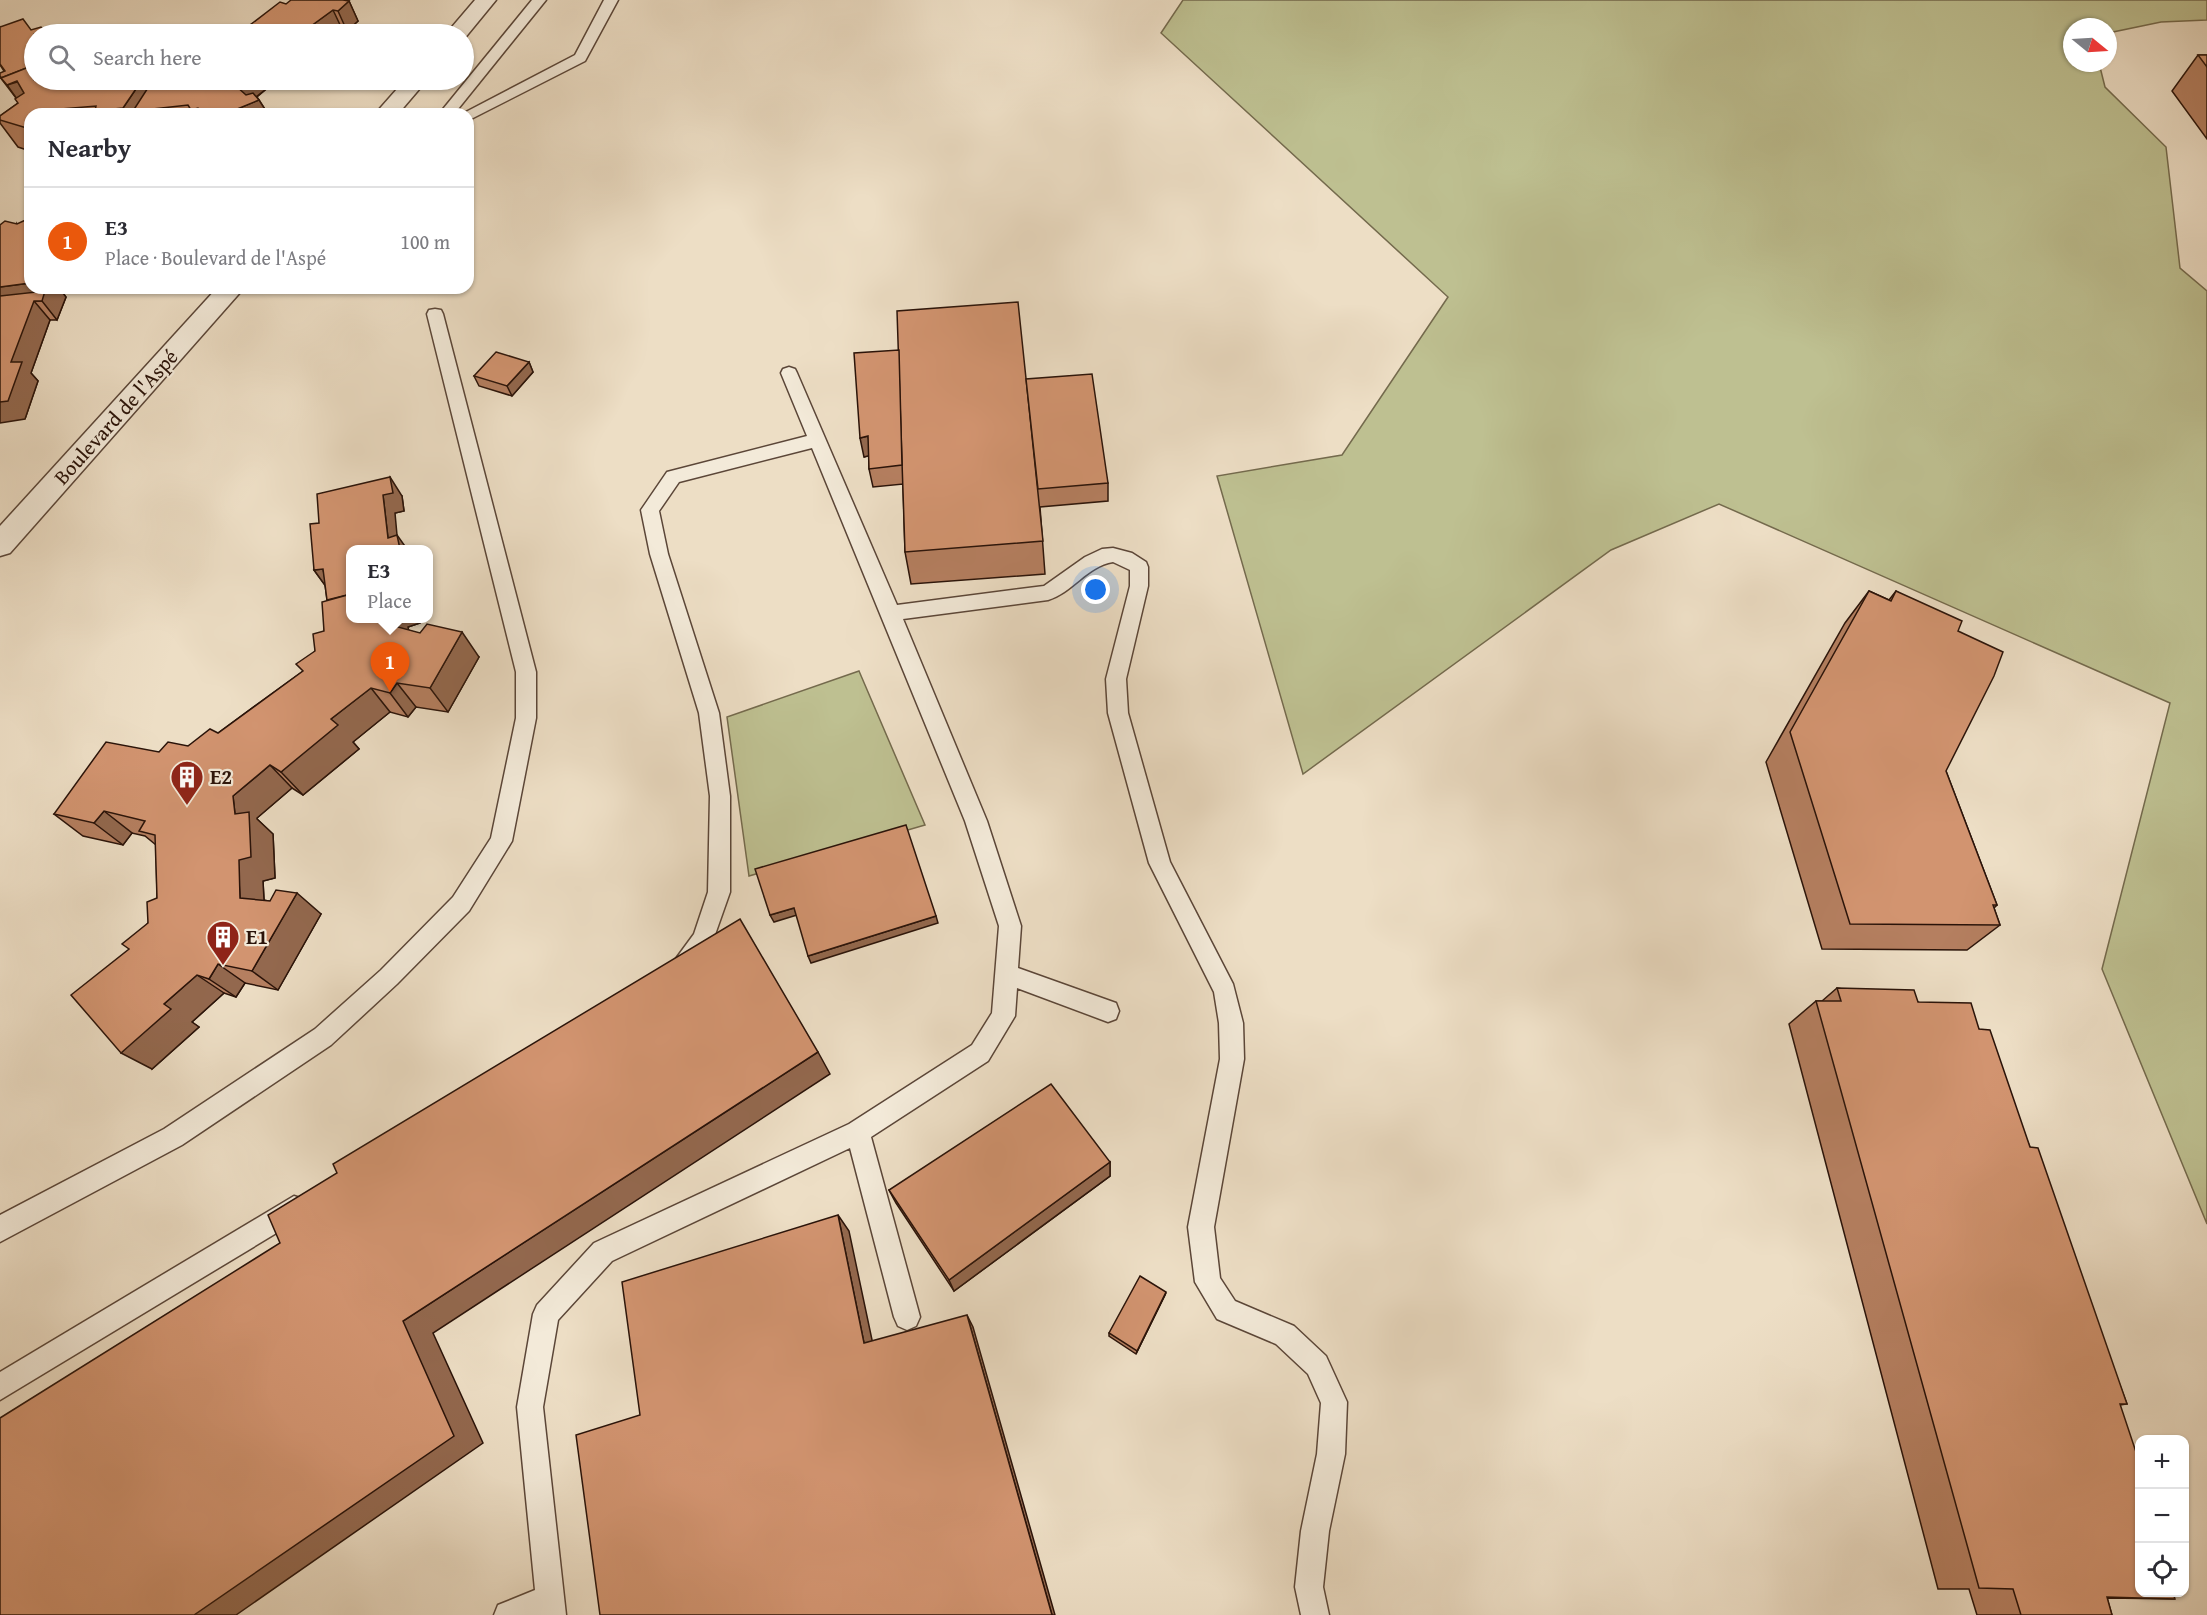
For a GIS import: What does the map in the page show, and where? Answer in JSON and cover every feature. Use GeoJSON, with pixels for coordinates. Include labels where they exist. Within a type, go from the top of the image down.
{"type":"FeatureCollection","features":[{"type":"Feature","properties":{"kind":"street"},"geometry":{"type":"LineString","coordinates":[[465,24],[486,0]]}},
{"type":"Feature","properties":{"kind":"street"},"geometry":{"type":"LineString","coordinates":[[391,108],[407,90]]}},
{"type":"Feature","properties":{"kind":"street","name":"Boulevard de l'Aspé"},"geometry":{"type":"LineString","coordinates":[[0,545],[226,294]]}},
{"type":"Feature","properties":{"kind":"lane"},"geometry":{"type":"LineString","coordinates":[[474,79],[538,0]]}},
{"type":"Feature","properties":{"kind":"lane"},"geometry":{"type":"LineString","coordinates":[[474,112],[580,58],[611,0]]}},
{"type":"Feature","properties":{"kind":"lane"},"geometry":{"type":"LineString","coordinates":[[451,108],[465,90]]}},
{"type":"Feature","properties":{"kind":"lane"},"geometry":{"type":"LineString","coordinates":[[0,1229],[173,1137],[323,1037],[388,977],[461,904],[501,841],[526,717],[526,672],[435,315]]}},
{"type":"Feature","properties":{"kind":"lane"},"geometry":{"type":"LineString","coordinates":[[508,1615],[551,1606],[530,1407],[546,1314],[603,1252],[858,1132],[980,1053],[1003,1016],[1010,926],[976,821],[789,373]]}},
{"type":"Feature","properties":{"kind":"lane"},"geometry":{"type":"LineString","coordinates":[[666,980],[681,967],[703,939],[719,892],[720,796],[709,713],[659,554],[650,510],[672,477],[817,440]]}},
{"type":"Feature","properties":{"kind":"lane"},"geometry":{"type":"LineString","coordinates":[[891,613],[1048,593],[1060,587],[1090,561],[1107,554],[1125,556],[1139,567],[1139,585],[1116,679],[1118,713],[1160,863],[1225,991],[1232,1023],[1232,1059],[1201,1227],[1208,1282],[1226,1310],[1285,1335],[1317,1365],[1334,1402],[1331,1454],[1315,1531],[1309,1587],[1315,1615]]}},
{"type":"Feature","properties":{"kind":"lane"},"geometry":{"type":"LineString","coordinates":[[1006,974],[1108,1011]]}},
{"type":"Feature","properties":{"kind":"lane"},"geometry":{"type":"LineString","coordinates":[[858,1132],[907,1317]]}},
{"type":"Feature","properties":{"kind":"lane"},"geometry":{"type":"LineString","coordinates":[[0,1387],[314,1196]]}},
{"type":"Feature","properties":{"kind":"green space"},"geometry":{"type":"Polygon","coordinates":[[[1183,0],[2207,0],[2207,20],[2161,22],[2117,31],[2117,18],[2063,18],[2063,72],[2101,72],[2105,87],[2166,147],[2180,268],[2207,291],[2207,1224],[2102,969],[2170,703],[1719,504],[1611,550],[1303,774],[1217,476],[1342,455],[1448,297],[1161,33],[1183,0]]]}},
{"type":"Feature","properties":{"kind":"green space"},"geometry":{"type":"Polygon","coordinates":[[[859,671],[925,825],[749,876],[727,717],[859,671]]]}},
{"type":"Feature","properties":{"kind":"building"},"geometry":{"type":"Polygon","coordinates":[[[291,0],[349,1],[338,11],[333,10],[314,24],[251,24],[280,2],[286,4],[291,0]]]}},
{"type":"Feature","properties":{"kind":"building"},"geometry":{"type":"Polygon","coordinates":[[[23,19],[27,24],[24,24],[24,69],[1,78],[0,76],[0,73],[5,71],[0,64],[0,27],[23,19]]]}},
{"type":"Feature","properties":{"kind":"building"},"geometry":{"type":"Polygon","coordinates":[[[2198,55],[2207,55],[2207,67],[2198,55]]]}},
{"type":"Feature","properties":{"kind":"building"},"geometry":{"type":"Polygon","coordinates":[[[24,69],[24,90],[135,90],[123,108],[96,108],[96,106],[24,108],[24,127],[0,120],[0,116],[18,103],[15,99],[24,93],[17,81],[7,85],[1,78],[24,69]]]}},
{"type":"Feature","properties":{"kind":"building"},"geometry":{"type":"Polygon","coordinates":[[[147,90],[240,90],[246,95],[253,93],[259,100],[240,108],[190,108],[188,105],[135,108],[147,90]]]}},
{"type":"Feature","properties":{"kind":"building"},"geometry":{"type":"Polygon","coordinates":[[[5,221],[17,224],[24,221],[24,284],[0,287],[0,225],[5,221]]]}},
{"type":"Feature","properties":{"kind":"building"},"geometry":{"type":"Polygon","coordinates":[[[44,294],[42,301],[34,301],[11,362],[22,362],[8,401],[0,402],[0,296],[44,294]]]}},
{"type":"Feature","properties":{"kind":"building"},"geometry":{"type":"Polygon","coordinates":[[[1018,302],[1043,541],[905,552],[897,311],[1018,302]]]}},
{"type":"Feature","properties":{"kind":"building"},"geometry":{"type":"Polygon","coordinates":[[[899,350],[902,465],[869,469],[868,436],[860,438],[854,353],[899,350]]]}},
{"type":"Feature","properties":{"kind":"building"},"geometry":{"type":"Polygon","coordinates":[[[496,352],[529,362],[507,386],[474,376],[496,352]]]}},
{"type":"Feature","properties":{"kind":"building"},"geometry":{"type":"Polygon","coordinates":[[[1092,374],[1108,483],[1038,489],[1026,379],[1092,374]]]}},
{"type":"Feature","properties":{"kind":"building"},"geometry":{"type":"Polygon","coordinates":[[[390,477],[393,493],[383,495],[388,538],[397,535],[399,545],[346,545],[346,595],[327,600],[323,569],[314,570],[310,524],[319,523],[317,494],[390,477]]]}},
{"type":"Feature","properties":{"kind":"building"},"geometry":{"type":"Polygon","coordinates":[[[1869,591],[1891,601],[1896,591],[1962,621],[1958,631],[2003,652],[1994,676],[1946,771],[1997,905],[1993,905],[2000,925],[1850,924],[1790,732],[1869,591]]]}},
{"type":"Feature","properties":{"kind":"building"},"geometry":{"type":"Polygon","coordinates":[[[346,595],[346,623],[394,623],[394,626],[420,633],[427,624],[462,632],[430,688],[397,683],[390,693],[371,688],[331,719],[338,725],[281,772],[270,765],[233,796],[235,814],[249,812],[251,857],[239,860],[240,898],[270,901],[276,890],[297,893],[252,971],[218,964],[209,979],[197,975],[164,1004],[171,1009],[121,1053],[71,995],[129,949],[122,944],[148,923],[147,902],[157,898],[155,835],[139,831],[145,821],[104,811],[94,823],[54,814],[106,742],[159,752],[168,742],[188,746],[210,729],[218,733],[303,671],[296,664],[315,651],[313,634],[324,631],[322,602],[346,595]]]}},
{"type":"Feature","properties":{"kind":"building"},"geometry":{"type":"Polygon","coordinates":[[[906,825],[936,916],[808,956],[794,908],[770,915],[755,869],[906,825]]]}},
{"type":"Feature","properties":{"kind":"building"},"geometry":{"type":"Polygon","coordinates":[[[740,919],[818,1052],[403,1321],[454,1436],[194,1615],[0,1615],[0,1418],[280,1243],[268,1215],[337,1173],[333,1164],[740,919]]]}},
{"type":"Feature","properties":{"kind":"building"},"geometry":{"type":"Polygon","coordinates":[[[1837,988],[1914,990],[1918,1002],[1971,1003],[1979,1029],[1990,1030],[2030,1147],[2038,1148],[2127,1404],[2120,1404],[2135,1449],[2135,1597],[2174,1597],[2175,1599],[2107,1597],[2112,1615],[2021,1615],[2013,1589],[1979,1588],[1816,1001],[1841,1001],[1837,988]]]}},
{"type":"Feature","properties":{"kind":"building"},"geometry":{"type":"Polygon","coordinates":[[[1051,1084],[1110,1162],[949,1280],[889,1190],[1051,1084]]]}},
{"type":"Feature","properties":{"kind":"building"},"geometry":{"type":"Polygon","coordinates":[[[838,1215],[864,1343],[967,1315],[1052,1615],[600,1615],[576,1435],[640,1415],[622,1282],[838,1215]]]}},
{"type":"Feature","properties":{"kind":"building"},"geometry":{"type":"Polygon","coordinates":[[[1140,1276],[1166,1292],[1137,1351],[1109,1333],[1140,1276]]]}},
{"type":"Feature","properties":{"kind":"place","name":"E3"},"geometry":{"type":"Point","coordinates":[390,692]}},
{"type":"Feature","properties":{"kind":"place","name":"E2"},"geometry":{"type":"Point","coordinates":[187,806]}},
{"type":"Feature","properties":{"kind":"place","name":"E1"},"geometry":{"type":"Point","coordinates":[223,966]}}]}
